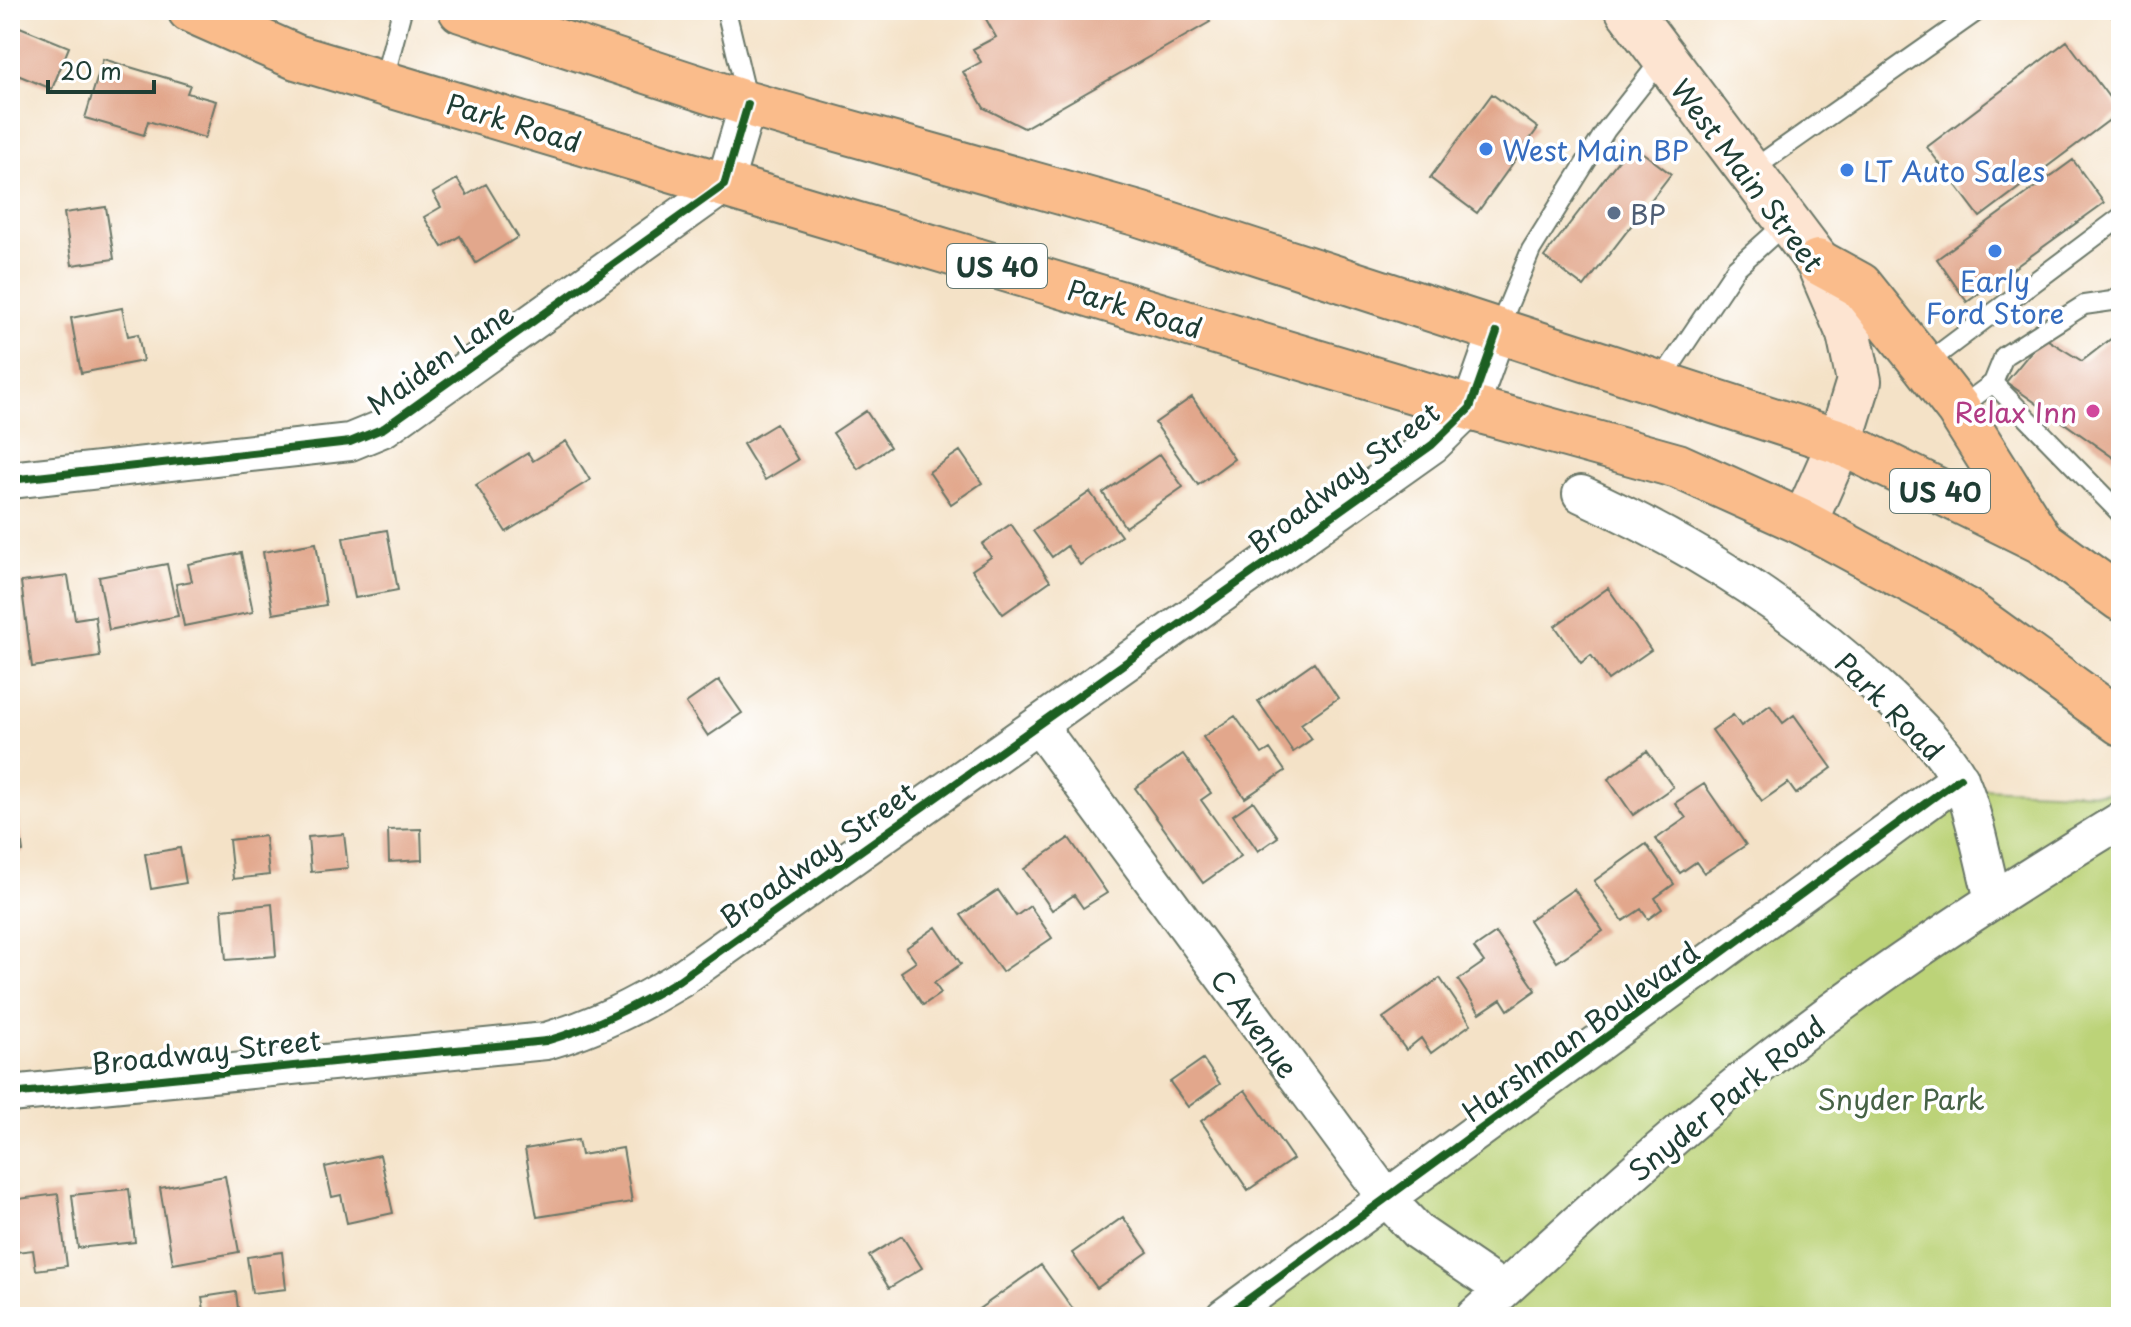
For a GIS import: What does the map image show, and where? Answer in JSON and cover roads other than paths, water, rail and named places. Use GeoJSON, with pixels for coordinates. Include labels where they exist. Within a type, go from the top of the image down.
{"type":"FeatureCollection","features":[{"type":"Feature","properties":{"kind":"main road","name":"Park Road"},"geometry":{"type":"LineString","coordinates":[[190,10],[296,57],[1470,408],[1678,466],[1804,523]]}},
{"type":"Feature","properties":{"kind":"main road","name":"US 40"},"geometry":{"type":"LineString","coordinates":[[461,10],[748,104],[1139,214],[1840,442],[2041,541],[2121,599]]}},
{"type":"Feature","properties":{"kind":"main road"},"geometry":{"type":"LineString","coordinates":[[1818,262],[1860,285],[1924,365],[1958,409],[2041,541]]}},
{"type":"Feature","properties":{"kind":"main road","name":"US 40"},"geometry":{"type":"LineString","coordinates":[[1804,523],[1965,610],[2118,714]]}},
{"type":"Feature","properties":{"kind":"street","name":"West Main Street"},"geometry":{"type":"LineString","coordinates":[[1628,10],[1818,262],[1849,334],[1859,381],[1840,442],[1804,523]]}},
{"type":"Feature","properties":{"kind":"street"},"geometry":{"type":"LineString","coordinates":[[724,185],[748,104]]}},
{"type":"Feature","properties":{"kind":"street","name":"Maiden Lane"},"geometry":{"type":"LineString","coordinates":[[10,480],[350,442],[384,428],[724,185]]}},
{"type":"Feature","properties":{"kind":"street","name":"Broadway Street"},"geometry":{"type":"LineString","coordinates":[[10,1094],[546,1041],[584,1031],[626,1011],[679,980],[1432,445],[1470,408],[1497,332]]}},
{"type":"Feature","properties":{"kind":"street","name":"Park Road"},"geometry":{"type":"LineString","coordinates":[[1581,494],[1706,559],[1780,607],[1901,708],[1923,730],[1960,778],[1993,899]]}},
{"type":"Feature","properties":{"kind":"street","name":"C Avenue"},"geometry":{"type":"LineString","coordinates":[[1038,725],[1388,1200],[1418,1232],[1503,1290]]}},
{"type":"Feature","properties":{"kind":"street","name":"Harshman Boulevard"},"geometry":{"type":"LineString","coordinates":[[1224,1317],[1388,1200],[1960,778]]}},
{"type":"Feature","properties":{"kind":"street"},"geometry":{"type":"LineString","coordinates":[[1993,899],[2121,820]]}},
{"type":"Feature","properties":{"kind":"street","name":"Snyder Park Road"},"geometry":{"type":"LineString","coordinates":[[1474,1317],[1673,1137],[1775,1053],[1993,899]]}},
{"type":"Feature","properties":{"kind":"lane"},"geometry":{"type":"LineString","coordinates":[[383,83],[402,10]]}},
{"type":"Feature","properties":{"kind":"lane"},"geometry":{"type":"LineString","coordinates":[[726,10],[748,104]]}},
{"type":"Feature","properties":{"kind":"lane"},"geometry":{"type":"LineString","coordinates":[[1749,172],[1979,10]]}},
{"type":"Feature","properties":{"kind":"lane"},"geometry":{"type":"LineString","coordinates":[[1497,332],[1531,250],[1606,130],[1662,59]]}},
{"type":"Feature","properties":{"kind":"lane"},"geometry":{"type":"LineString","coordinates":[[1924,365],[2121,217]]}},
{"type":"Feature","properties":{"kind":"lane"},"geometry":{"type":"LineString","coordinates":[[1659,383],[1736,268],[1787,222]]}},
{"type":"Feature","properties":{"kind":"lane"},"geometry":{"type":"LineString","coordinates":[[1958,409],[1993,383],[2004,356],[2084,305],[2112,301],[2121,294]]}},
{"type":"Feature","properties":{"kind":"lane"},"geometry":{"type":"LineString","coordinates":[[1993,383],[2121,514]]}},
{"type":"Feature","properties":{"kind":"place","name":"West Main BP"},"geometry":{"type":"Point","coordinates":[1486,149]}},
{"type":"Feature","properties":{"kind":"place","name":"LT Auto Sales"},"geometry":{"type":"Point","coordinates":[1847,170]}},
{"type":"Feature","properties":{"kind":"place","name":"BP"},"geometry":{"type":"Point","coordinates":[1614,213]}},
{"type":"Feature","properties":{"kind":"place","name":"Early Ford Store"},"geometry":{"type":"Point","coordinates":[1995,251]}},
{"type":"Feature","properties":{"kind":"place","name":"Relax Inn"},"geometry":{"type":"Point","coordinates":[2093,411]}},
{"type":"Feature","properties":{"kind":"park label","name":"Snyder Park"},"geometry":{"type":"Point","coordinates":[1901,1098]}}]}
